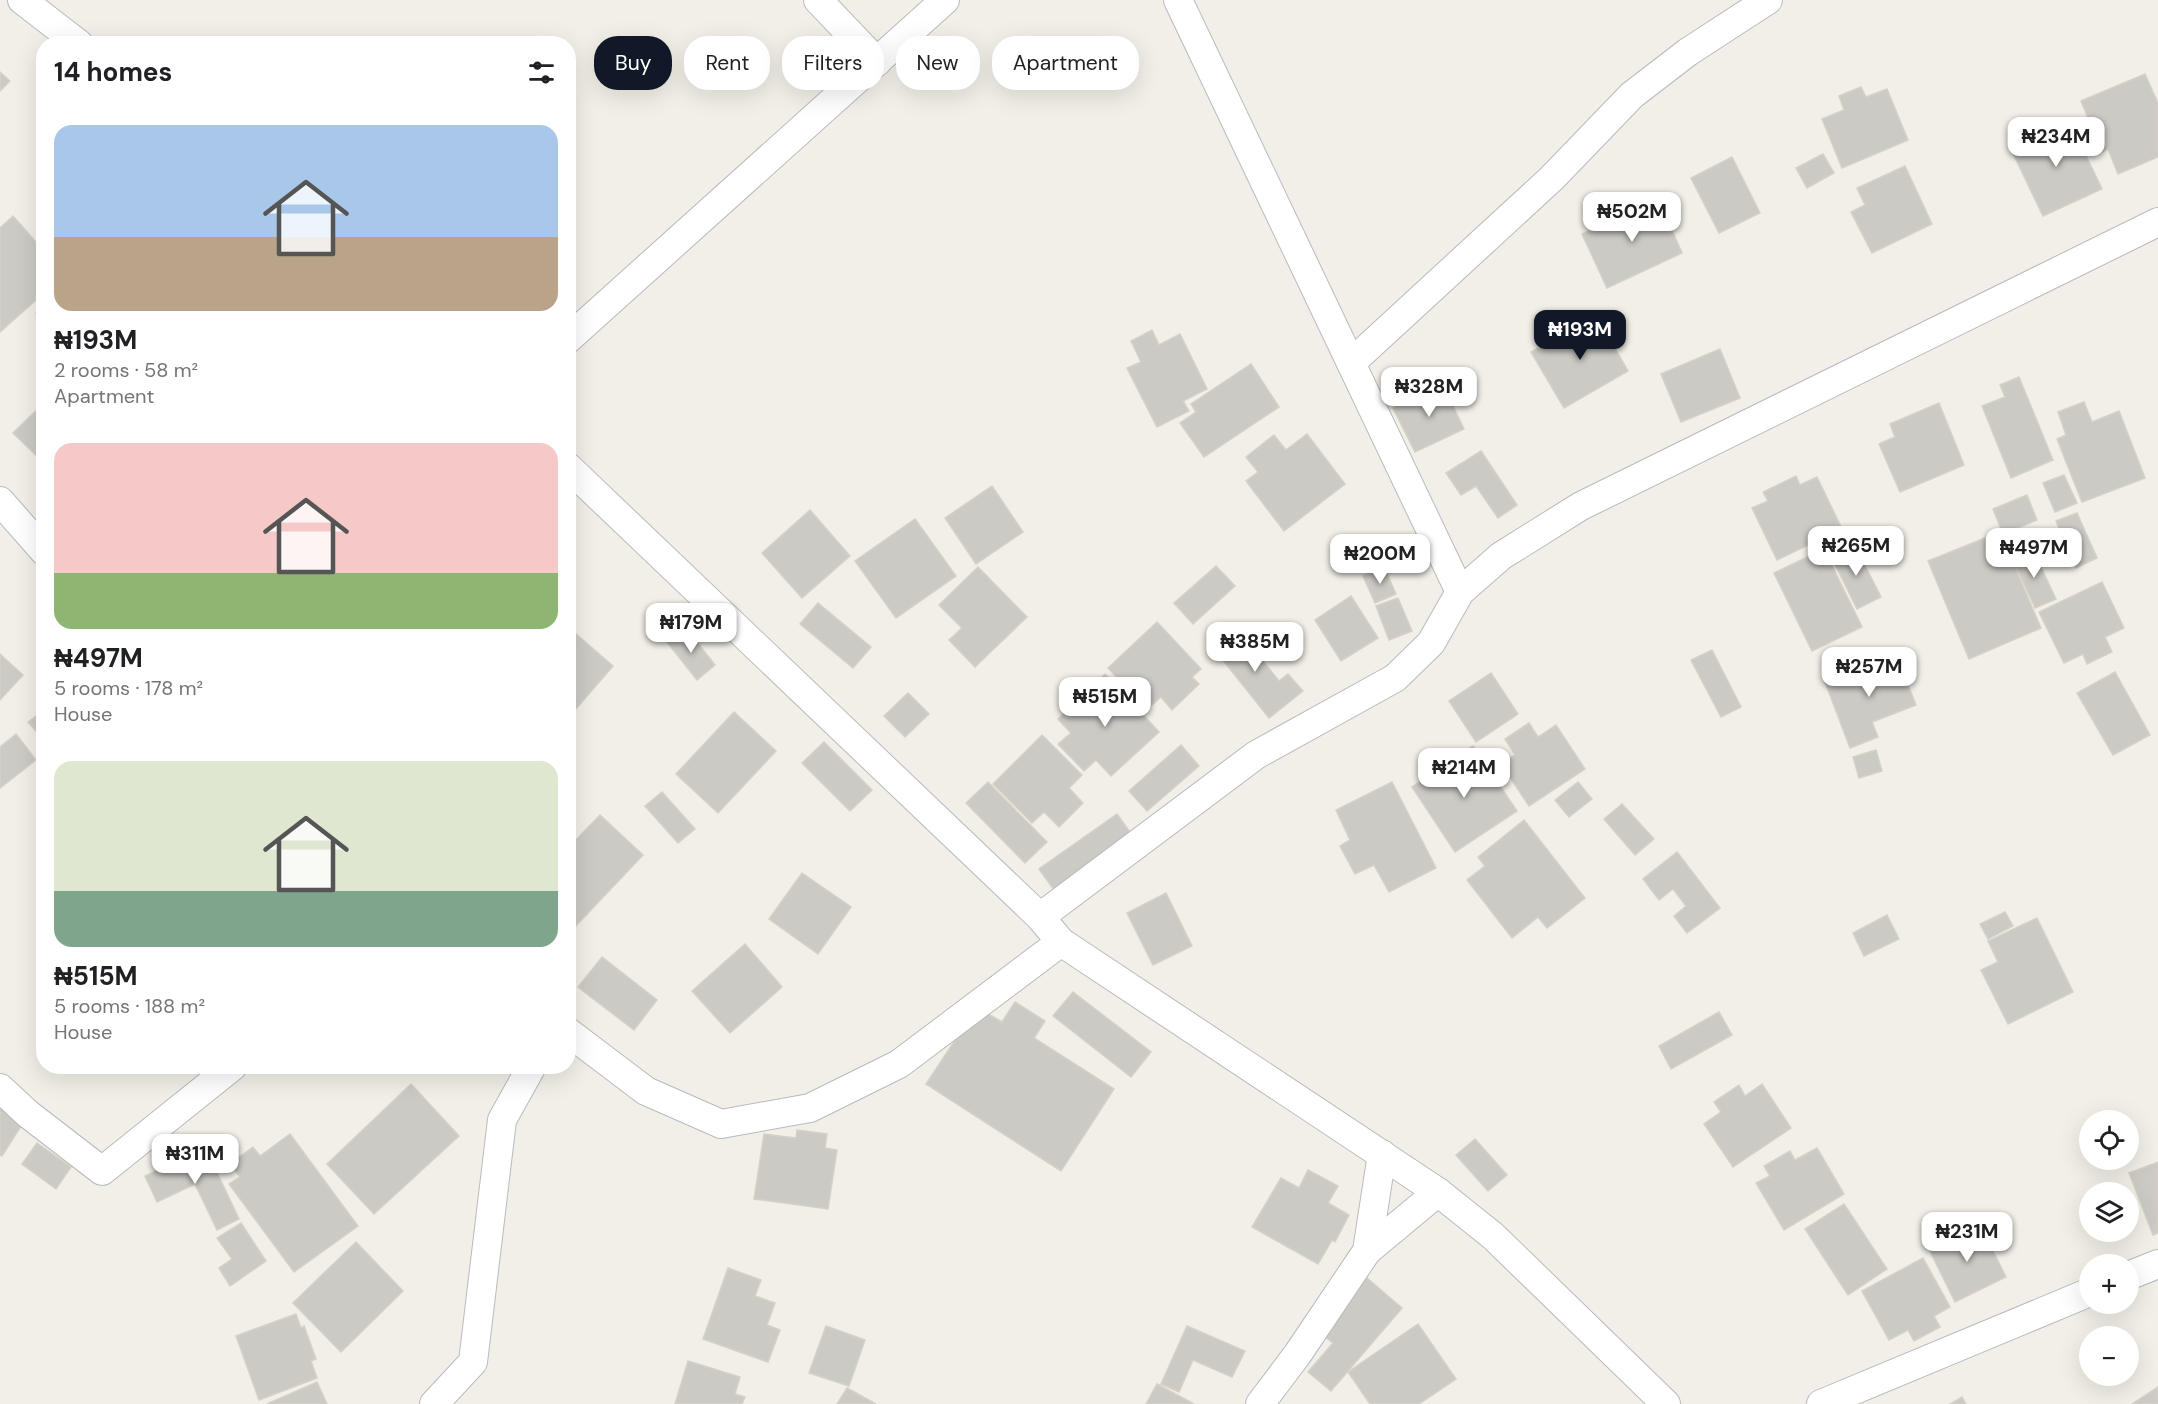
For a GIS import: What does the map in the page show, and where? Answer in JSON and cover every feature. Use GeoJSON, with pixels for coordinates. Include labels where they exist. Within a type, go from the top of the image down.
{"type":"FeatureCollection","features":[{"type":"Feature","properties":{"kind":"street"},"geometry":{"type":"LineString","coordinates":[[22,0],[69,36]]}},
{"type":"Feature","properties":{"kind":"street"},"geometry":{"type":"LineString","coordinates":[[818,0],[852,36]]}},
{"type":"Feature","properties":{"kind":"street"},"geometry":{"type":"LineString","coordinates":[[884,56],[945,0]]}},
{"type":"Feature","properties":{"kind":"street"},"geometry":{"type":"LineString","coordinates":[[1178,0],[1460,592]]}},
{"type":"Feature","properties":{"kind":"street"},"geometry":{"type":"LineString","coordinates":[[1351,363],[1552,178],[1632,94],[1688,52],[1768,0]]}},
{"type":"Feature","properties":{"kind":"street"},"geometry":{"type":"LineString","coordinates":[[576,332],[846,90]]}},
{"type":"Feature","properties":{"kind":"street"},"geometry":{"type":"LineString","coordinates":[[1040,917],[1256,755],[1395,678],[1431,644],[1460,592],[1501,556],[1581,506],[2158,222]]}},
{"type":"Feature","properties":{"kind":"street"},"geometry":{"type":"LineString","coordinates":[[576,475],[1040,917],[1061,942],[1438,1192],[1493,1236],[1666,1404]]}},
{"type":"Feature","properties":{"kind":"street"},"geometry":{"type":"LineString","coordinates":[[0,501],[36,542]]}},
{"type":"Feature","properties":{"kind":"street"},"geometry":{"type":"LineString","coordinates":[[576,1038],[646,1091],[721,1124],[810,1108],[899,1064],[1061,942]]}},
{"type":"Feature","properties":{"kind":"street"},"geometry":{"type":"LineString","coordinates":[[0,1088],[27,1114],[102,1171],[223,1074]]}},
{"type":"Feature","properties":{"kind":"street"},"geometry":{"type":"LineString","coordinates":[[434,1404],[473,1362],[502,1120],[528,1074]]}},
{"type":"Feature","properties":{"kind":"street"},"geometry":{"type":"LineString","coordinates":[[1367,1251],[1382,1154]]}},
{"type":"Feature","properties":{"kind":"street"},"geometry":{"type":"LineString","coordinates":[[1260,1404],[1297,1355],[1367,1251],[1438,1192]]}},
{"type":"Feature","properties":{"kind":"street"},"geometry":{"type":"LineString","coordinates":[[2139,1272],[2158,1264]]}},
{"type":"Feature","properties":{"kind":"street"},"geometry":{"type":"LineString","coordinates":[[1821,1404],[2079,1298]]}},
{"type":"Feature","properties":{"kind":"building"},"geometry":{"type":"Polygon","coordinates":[[[0,72],[10,81],[0,91],[0,72]]]}},
{"type":"Feature","properties":{"kind":"building"},"geometry":{"type":"Polygon","coordinates":[[[2145,74],[2158,103],[2158,157],[2118,174],[2108,149],[2102,152],[2081,101],[2145,74]]]}},
{"type":"Feature","properties":{"kind":"building"},"geometry":{"type":"Polygon","coordinates":[[[1861,87],[1866,97],[1887,89],[1908,140],[1842,168],[1822,119],[1844,110],[1839,96],[1861,87]]]}},
{"type":"Feature","properties":{"kind":"building"},"geometry":{"type":"Polygon","coordinates":[[[2069,120],[2102,189],[2043,216],[2010,147],[2069,120]]]}},
{"type":"Feature","properties":{"kind":"building"},"geometry":{"type":"Polygon","coordinates":[[[1823,154],[1834,173],[1807,188],[1796,168],[1823,154]]]}},
{"type":"Feature","properties":{"kind":"building"},"geometry":{"type":"Polygon","coordinates":[[[1732,157],[1760,213],[1719,233],[1691,178],[1732,157]]]}},
{"type":"Feature","properties":{"kind":"building"},"geometry":{"type":"Polygon","coordinates":[[[1905,166],[1932,224],[1872,253],[1851,212],[1865,205],[1857,188],[1905,166]]]}},
{"type":"Feature","properties":{"kind":"building"},"geometry":{"type":"Polygon","coordinates":[[[1658,199],[1682,253],[1607,288],[1582,234],[1658,199]]]}},
{"type":"Feature","properties":{"kind":"building"},"geometry":{"type":"Polygon","coordinates":[[[13,216],[36,242],[36,300],[0,332],[0,228],[13,216]]]}},
{"type":"Feature","properties":{"kind":"building"},"geometry":{"type":"Polygon","coordinates":[[[1596,315],[1628,371],[1564,408],[1531,352],[1596,315]]]}},
{"type":"Feature","properties":{"kind":"building"},"geometry":{"type":"Polygon","coordinates":[[[1152,330],[1159,345],[1180,334],[1207,389],[1183,401],[1189,411],[1157,427],[1127,368],[1141,362],[1131,341],[1152,330]]]}},
{"type":"Feature","properties":{"kind":"building"},"geometry":{"type":"Polygon","coordinates":[[[1720,349],[1740,398],[1681,422],[1661,374],[1720,349]]]}},
{"type":"Feature","properties":{"kind":"building"},"geometry":{"type":"Polygon","coordinates":[[[1251,364],[1279,407],[1204,457],[1180,423],[1196,412],[1191,404],[1251,364]]]}},
{"type":"Feature","properties":{"kind":"building"},"geometry":{"type":"Polygon","coordinates":[[[2019,377],[2053,460],[2011,478],[1982,406],[2005,397],[2000,385],[2019,377]]]}},
{"type":"Feature","properties":{"kind":"building"},"geometry":{"type":"Polygon","coordinates":[[[1443,385],[1464,429],[1415,452],[1393,408],[1443,385]]]}},
{"type":"Feature","properties":{"kind":"building"},"geometry":{"type":"Polygon","coordinates":[[[2084,402],[2092,422],[2119,411],[2145,478],[2082,502],[2057,439],[2066,435],[2058,412],[2084,402]]]}},
{"type":"Feature","properties":{"kind":"building"},"geometry":{"type":"Polygon","coordinates":[[[1939,403],[1964,465],[1900,492],[1879,444],[1895,437],[1890,424],[1939,403]]]}},
{"type":"Feature","properties":{"kind":"building"},"geometry":{"type":"Polygon","coordinates":[[[36,411],[36,455],[13,433],[36,411]]]}},
{"type":"Feature","properties":{"kind":"building"},"geometry":{"type":"Polygon","coordinates":[[[1307,434],[1345,484],[1284,531],[1246,481],[1258,472],[1246,457],[1274,435],[1286,450],[1307,434]]]}},
{"type":"Feature","properties":{"kind":"building"},"geometry":{"type":"Polygon","coordinates":[[[1481,451],[1517,505],[1498,518],[1476,486],[1461,495],[1446,473],[1481,451]]]}},
{"type":"Feature","properties":{"kind":"building"},"geometry":{"type":"Polygon","coordinates":[[[2064,475],[2077,503],[2055,512],[2043,483],[2064,475]]]}},
{"type":"Feature","properties":{"kind":"building"},"geometry":{"type":"Polygon","coordinates":[[[1796,476],[1800,485],[1817,477],[1842,529],[1777,560],[1752,508],[1768,501],[1763,492],[1796,476]]]}},
{"type":"Feature","properties":{"kind":"building"},"geometry":{"type":"Polygon","coordinates":[[[992,486],[1023,532],[976,564],[945,518],[992,486]]]}},
{"type":"Feature","properties":{"kind":"building"},"geometry":{"type":"Polygon","coordinates":[[[2027,495],[2037,520],[2003,534],[1993,509],[2027,495]]]}},
{"type":"Feature","properties":{"kind":"building"},"geometry":{"type":"Polygon","coordinates":[[[810,510],[850,556],[802,598],[762,553],[810,510]]]}},
{"type":"Feature","properties":{"kind":"building"},"geometry":{"type":"Polygon","coordinates":[[[2077,513],[2097,558],[2076,568],[2056,521],[2077,513]]]}},
{"type":"Feature","properties":{"kind":"building"},"geometry":{"type":"Polygon","coordinates":[[[915,519],[956,576],[896,618],[855,561],[915,519]]]}},
{"type":"Feature","properties":{"kind":"building"},"geometry":{"type":"Polygon","coordinates":[[[2000,532],[2041,628],[1969,659],[1928,561],[2000,532]]]}},
{"type":"Feature","properties":{"kind":"building"},"geometry":{"type":"Polygon","coordinates":[[[1854,544],[1881,597],[1857,609],[1831,556],[1854,544]]]}},
{"type":"Feature","properties":{"kind":"building"},"geometry":{"type":"Polygon","coordinates":[[[1824,549],[1862,627],[1812,651],[1774,573],[1824,549]]]}},
{"type":"Feature","properties":{"kind":"building"},"geometry":{"type":"Polygon","coordinates":[[[2033,550],[2056,599],[2035,608],[2013,560],[2033,550]]]}},
{"type":"Feature","properties":{"kind":"building"},"geometry":{"type":"Polygon","coordinates":[[[1216,566],[1235,586],[1193,624],[1174,603],[1216,566]]]}},
{"type":"Feature","properties":{"kind":"building"},"geometry":{"type":"Polygon","coordinates":[[[978,567],[1027,617],[975,667],[949,640],[962,628],[939,605],[978,567]]]}},
{"type":"Feature","properties":{"kind":"building"},"geometry":{"type":"Polygon","coordinates":[[[1384,567],[1396,594],[1375,603],[1363,576],[1384,567]]]}},
{"type":"Feature","properties":{"kind":"building"},"geometry":{"type":"Polygon","coordinates":[[[2102,582],[2124,628],[2105,637],[2112,652],[2087,664],[2083,654],[2064,663],[2039,612],[2102,582]]]}},
{"type":"Feature","properties":{"kind":"building"},"geometry":{"type":"Polygon","coordinates":[[[1351,596],[1378,638],[1341,661],[1315,620],[1351,596]]]}},
{"type":"Feature","properties":{"kind":"building"},"geometry":{"type":"Polygon","coordinates":[[[1398,598],[1412,631],[1389,640],[1376,606],[1398,598]]]}},
{"type":"Feature","properties":{"kind":"building"},"geometry":{"type":"Polygon","coordinates":[[[818,603],[871,647],[853,668],[800,624],[818,603]]]}},
{"type":"Feature","properties":{"kind":"building"},"geometry":{"type":"Polygon","coordinates":[[[1157,622],[1201,669],[1192,677],[1199,684],[1172,710],[1161,697],[1147,709],[1108,668],[1157,622]]]}},
{"type":"Feature","properties":{"kind":"building"},"geometry":{"type":"Polygon","coordinates":[[[1234,625],[1279,681],[1288,674],[1303,691],[1269,718],[1210,644],[1234,625]]]}},
{"type":"Feature","properties":{"kind":"building"},"geometry":{"type":"Polygon","coordinates":[[[685,627],[715,665],[697,680],[667,642],[685,627]]]}},
{"type":"Feature","properties":{"kind":"building"},"geometry":{"type":"Polygon","coordinates":[[[576,634],[613,666],[576,709],[576,634]]]}},
{"type":"Feature","properties":{"kind":"building"},"geometry":{"type":"Polygon","coordinates":[[[1712,650],[1741,707],[1721,717],[1691,660],[1712,650]]]}},
{"type":"Feature","properties":{"kind":"building"},"geometry":{"type":"Polygon","coordinates":[[[0,654],[23,675],[0,700],[0,654]]]}},
{"type":"Feature","properties":{"kind":"building"},"geometry":{"type":"Polygon","coordinates":[[[1896,654],[1916,705],[1872,722],[1878,737],[1850,748],[1825,682],[1896,654]]]}},
{"type":"Feature","properties":{"kind":"building"},"geometry":{"type":"Polygon","coordinates":[[[2115,672],[2150,735],[2113,755],[2077,693],[2115,672]]]}},
{"type":"Feature","properties":{"kind":"building"},"geometry":{"type":"Polygon","coordinates":[[[1491,673],[1518,714],[1476,742],[1449,701],[1491,673]]]}},
{"type":"Feature","properties":{"kind":"building"},"geometry":{"type":"Polygon","coordinates":[[[1105,674],[1159,732],[1111,776],[1096,760],[1084,771],[1058,744],[1071,733],[1058,719],[1105,674]]]}},
{"type":"Feature","properties":{"kind":"building"},"geometry":{"type":"Polygon","coordinates":[[[908,693],[929,714],[905,737],[884,716],[908,693]]]}},
{"type":"Feature","properties":{"kind":"building"},"geometry":{"type":"Polygon","coordinates":[[[734,712],[776,751],[718,813],[676,774],[734,712]]]}},
{"type":"Feature","properties":{"kind":"building"},"geometry":{"type":"Polygon","coordinates":[[[36,716],[36,731],[28,722],[36,716]]]}},
{"type":"Feature","properties":{"kind":"building"},"geometry":{"type":"Polygon","coordinates":[[[1529,723],[1538,737],[1556,725],[1585,769],[1529,806],[1501,764],[1515,755],[1505,739],[1529,723]]]}},
{"type":"Feature","properties":{"kind":"building"},"geometry":{"type":"Polygon","coordinates":[[[16,734],[36,760],[0,788],[0,747],[16,734]]]}},
{"type":"Feature","properties":{"kind":"building"},"geometry":{"type":"Polygon","coordinates":[[[1042,735],[1082,775],[1069,788],[1083,803],[1059,827],[1044,812],[1032,823],[993,784],[1042,735]]]}},
{"type":"Feature","properties":{"kind":"building"},"geometry":{"type":"Polygon","coordinates":[[[824,742],[872,790],[850,811],[802,763],[824,742]]]}},
{"type":"Feature","properties":{"kind":"building"},"geometry":{"type":"Polygon","coordinates":[[[1181,745],[1199,766],[1147,811],[1129,791],[1181,745]]]}},
{"type":"Feature","properties":{"kind":"building"},"geometry":{"type":"Polygon","coordinates":[[[1473,746],[1517,811],[1455,852],[1412,787],[1473,746]]]}},
{"type":"Feature","properties":{"kind":"building"},"geometry":{"type":"Polygon","coordinates":[[[1876,750],[1882,771],[1859,778],[1853,757],[1876,750]]]}},
{"type":"Feature","properties":{"kind":"building"},"geometry":{"type":"Polygon","coordinates":[[[988,782],[1047,842],[1025,863],[966,803],[988,782]]]}},
{"type":"Feature","properties":{"kind":"building"},"geometry":{"type":"Polygon","coordinates":[[[1392,782],[1436,868],[1389,892],[1374,865],[1355,874],[1340,846],[1350,840],[1336,810],[1392,782]]]}},
{"type":"Feature","properties":{"kind":"building"},"geometry":{"type":"Polygon","coordinates":[[[1578,782],[1592,799],[1569,817],[1555,800],[1578,782]]]}},
{"type":"Feature","properties":{"kind":"building"},"geometry":{"type":"Polygon","coordinates":[[[662,792],[695,829],[678,843],[645,806],[662,792]]]}},
{"type":"Feature","properties":{"kind":"building"},"geometry":{"type":"Polygon","coordinates":[[[1622,804],[1654,839],[1635,855],[1604,819],[1622,804]]]}},
{"type":"Feature","properties":{"kind":"building"},"geometry":{"type":"Polygon","coordinates":[[[1117,814],[1137,842],[1059,897],[1039,869],[1117,814]]]}},
{"type":"Feature","properties":{"kind":"building"},"geometry":{"type":"Polygon","coordinates":[[[600,815],[643,855],[576,926],[576,840],[600,815]]]}},
{"type":"Feature","properties":{"kind":"building"},"geometry":{"type":"Polygon","coordinates":[[[1524,820],[1585,898],[1547,928],[1538,917],[1512,938],[1467,880],[1485,866],[1478,857],[1524,820]]]}},
{"type":"Feature","properties":{"kind":"building"},"geometry":{"type":"Polygon","coordinates":[[[1677,852],[1720,908],[1687,933],[1674,916],[1686,906],[1673,889],[1659,900],[1643,879],[1677,852]]]}},
{"type":"Feature","properties":{"kind":"building"},"geometry":{"type":"Polygon","coordinates":[[[802,873],[851,907],[818,954],[769,919],[802,873]]]}},
{"type":"Feature","properties":{"kind":"building"},"geometry":{"type":"Polygon","coordinates":[[[1166,893],[1192,946],[1153,965],[1127,913],[1166,893]]]}},
{"type":"Feature","properties":{"kind":"building"},"geometry":{"type":"Polygon","coordinates":[[[2005,912],[2013,926],[1988,939],[1980,924],[2005,912]]]}},
{"type":"Feature","properties":{"kind":"building"},"geometry":{"type":"Polygon","coordinates":[[[1887,915],[1899,939],[1864,956],[1853,933],[1887,915]]]}},
{"type":"Feature","properties":{"kind":"building"},"geometry":{"type":"Polygon","coordinates":[[[2037,918],[2073,992],[2008,1024],[1981,970],[1998,962],[1988,941],[2037,918]]]}},
{"type":"Feature","properties":{"kind":"building"},"geometry":{"type":"Polygon","coordinates":[[[745,944],[782,987],[730,1033],[692,991],[745,944]]]}},
{"type":"Feature","properties":{"kind":"building"},"geometry":{"type":"Polygon","coordinates":[[[602,957],[657,1000],[634,1030],[578,987],[602,957]]]}},
{"type":"Feature","properties":{"kind":"building"},"geometry":{"type":"Polygon","coordinates":[[[1073,992],[1151,1052],[1131,1077],[1053,1016],[1073,992]]]}},
{"type":"Feature","properties":{"kind":"building"},"geometry":{"type":"Polygon","coordinates":[[[1015,1002],[1045,1021],[1034,1038],[1114,1089],[1061,1171],[926,1084],[977,1007],[1002,1022],[1015,1002]]]}},
{"type":"Feature","properties":{"kind":"building"},"geometry":{"type":"Polygon","coordinates":[[[1719,1012],[1732,1035],[1671,1069],[1659,1046],[1719,1012]]]}},
{"type":"Feature","properties":{"kind":"building"},"geometry":{"type":"Polygon","coordinates":[[[411,1084],[459,1136],[374,1214],[327,1164],[411,1084]]]}},
{"type":"Feature","properties":{"kind":"building"},"geometry":{"type":"Polygon","coordinates":[[[1762,1084],[1791,1128],[1733,1167],[1704,1124],[1721,1112],[1714,1102],[1739,1085],[1745,1096],[1762,1084]]]}},
{"type":"Feature","properties":{"kind":"building"},"geometry":{"type":"Polygon","coordinates":[[[0,1105],[25,1120],[2,1156],[0,1155],[0,1105]]]}},
{"type":"Feature","properties":{"kind":"building"},"geometry":{"type":"Polygon","coordinates":[[[797,1130],[827,1134],[825,1148],[837,1150],[828,1209],[754,1199],[764,1134],[796,1138],[797,1130]]]}},
{"type":"Feature","properties":{"kind":"building"},"geometry":{"type":"Polygon","coordinates":[[[290,1134],[358,1226],[294,1272],[229,1184],[240,1177],[230,1164],[253,1147],[260,1156],[290,1134]]]}},
{"type":"Feature","properties":{"kind":"building"},"geometry":{"type":"Polygon","coordinates":[[[1475,1139],[1507,1175],[1488,1191],[1456,1155],[1475,1139]]]}},
{"type":"Feature","properties":{"kind":"building"},"geometry":{"type":"Polygon","coordinates":[[[37,1143],[71,1167],[56,1189],[22,1164],[37,1143]]]}},
{"type":"Feature","properties":{"kind":"building"},"geometry":{"type":"Polygon","coordinates":[[[205,1147],[239,1219],[217,1230],[195,1184],[157,1202],[145,1176],[205,1147]]]}},
{"type":"Feature","properties":{"kind":"building"},"geometry":{"type":"Polygon","coordinates":[[[1817,1148],[1844,1194],[1784,1230],[1756,1183],[1770,1176],[1764,1166],[1790,1151],[1795,1160],[1817,1148]]]}},
{"type":"Feature","properties":{"kind":"building"},"geometry":{"type":"Polygon","coordinates":[[[2158,1162],[2158,1233],[2153,1235],[2139,1199],[2139,1182],[2132,1182],[2129,1173],[2158,1162]]]}},
{"type":"Feature","properties":{"kind":"building"},"geometry":{"type":"Polygon","coordinates":[[[1308,1170],[1338,1186],[1328,1203],[1349,1215],[1335,1242],[1332,1240],[1318,1264],[1252,1227],[1281,1178],[1299,1188],[1308,1170]]]}},
{"type":"Feature","properties":{"kind":"building"},"geometry":{"type":"Polygon","coordinates":[[[1844,1204],[1887,1269],[1848,1295],[1805,1229],[1844,1204]]]}},
{"type":"Feature","properties":{"kind":"building"},"geometry":{"type":"Polygon","coordinates":[[[241,1223],[266,1261],[230,1286],[219,1268],[232,1259],[217,1238],[241,1223]]]}},
{"type":"Feature","properties":{"kind":"building"},"geometry":{"type":"Polygon","coordinates":[[[1980,1225],[2006,1277],[1955,1302],[1929,1249],[1980,1225]]]}},
{"type":"Feature","properties":{"kind":"building"},"geometry":{"type":"Polygon","coordinates":[[[356,1242],[403,1291],[341,1352],[293,1303],[356,1242]]]}},
{"type":"Feature","properties":{"kind":"building"},"geometry":{"type":"Polygon","coordinates":[[[1923,1258],[1950,1307],[1934,1316],[1940,1327],[1914,1341],[1908,1330],[1889,1340],[1862,1291],[1923,1258]]]}},
{"type":"Feature","properties":{"kind":"building"},"geometry":{"type":"Polygon","coordinates":[[[728,1268],[761,1280],[755,1296],[775,1303],[767,1325],[780,1330],[768,1362],[703,1339],[728,1268]]]}},
{"type":"Feature","properties":{"kind":"building"},"geometry":{"type":"Polygon","coordinates":[[[1367,1278],[1402,1308],[1331,1391],[1308,1372],[1333,1343],[1320,1333],[1367,1278]]]}},
{"type":"Feature","properties":{"kind":"building"},"geometry":{"type":"Polygon","coordinates":[[[296,1314],[301,1328],[304,1326],[316,1359],[311,1361],[317,1378],[259,1400],[236,1336],[296,1314]]]}},
{"type":"Feature","properties":{"kind":"building"},"geometry":{"type":"Polygon","coordinates":[[[1418,1324],[1456,1379],[1419,1404],[1370,1404],[1348,1372],[1418,1324]]]}},
{"type":"Feature","properties":{"kind":"building"},"geometry":{"type":"Polygon","coordinates":[[[826,1326],[865,1340],[849,1386],[809,1373],[826,1326]]]}},
{"type":"Feature","properties":{"kind":"building"},"geometry":{"type":"Polygon","coordinates":[[[1187,1326],[1245,1351],[1232,1377],[1193,1360],[1179,1392],[1161,1384],[1187,1326]]]}},
{"type":"Feature","properties":{"kind":"building"},"geometry":{"type":"Polygon","coordinates":[[[688,1361],[740,1377],[735,1394],[745,1397],[742,1404],[675,1404],[688,1361]]]}},
{"type":"Feature","properties":{"kind":"building"},"geometry":{"type":"Polygon","coordinates":[[[317,1382],[327,1404],[267,1404],[317,1382]]]}},
{"type":"Feature","properties":{"kind":"building"},"geometry":{"type":"Polygon","coordinates":[[[1157,1384],[1194,1404],[1146,1404],[1157,1384]]]}},
{"type":"Feature","properties":{"kind":"building"},"geometry":{"type":"Polygon","coordinates":[[[2158,1387],[2158,1404],[2132,1404],[2158,1387]]]}},
{"type":"Feature","properties":{"kind":"building"},"geometry":{"type":"Polygon","coordinates":[[[847,1388],[876,1404],[837,1404],[847,1388]]]}},
{"type":"Feature","properties":{"kind":"building"},"geometry":{"type":"Polygon","coordinates":[[[1962,1397],[1966,1404],[1950,1404],[1962,1397]]]}}]}
